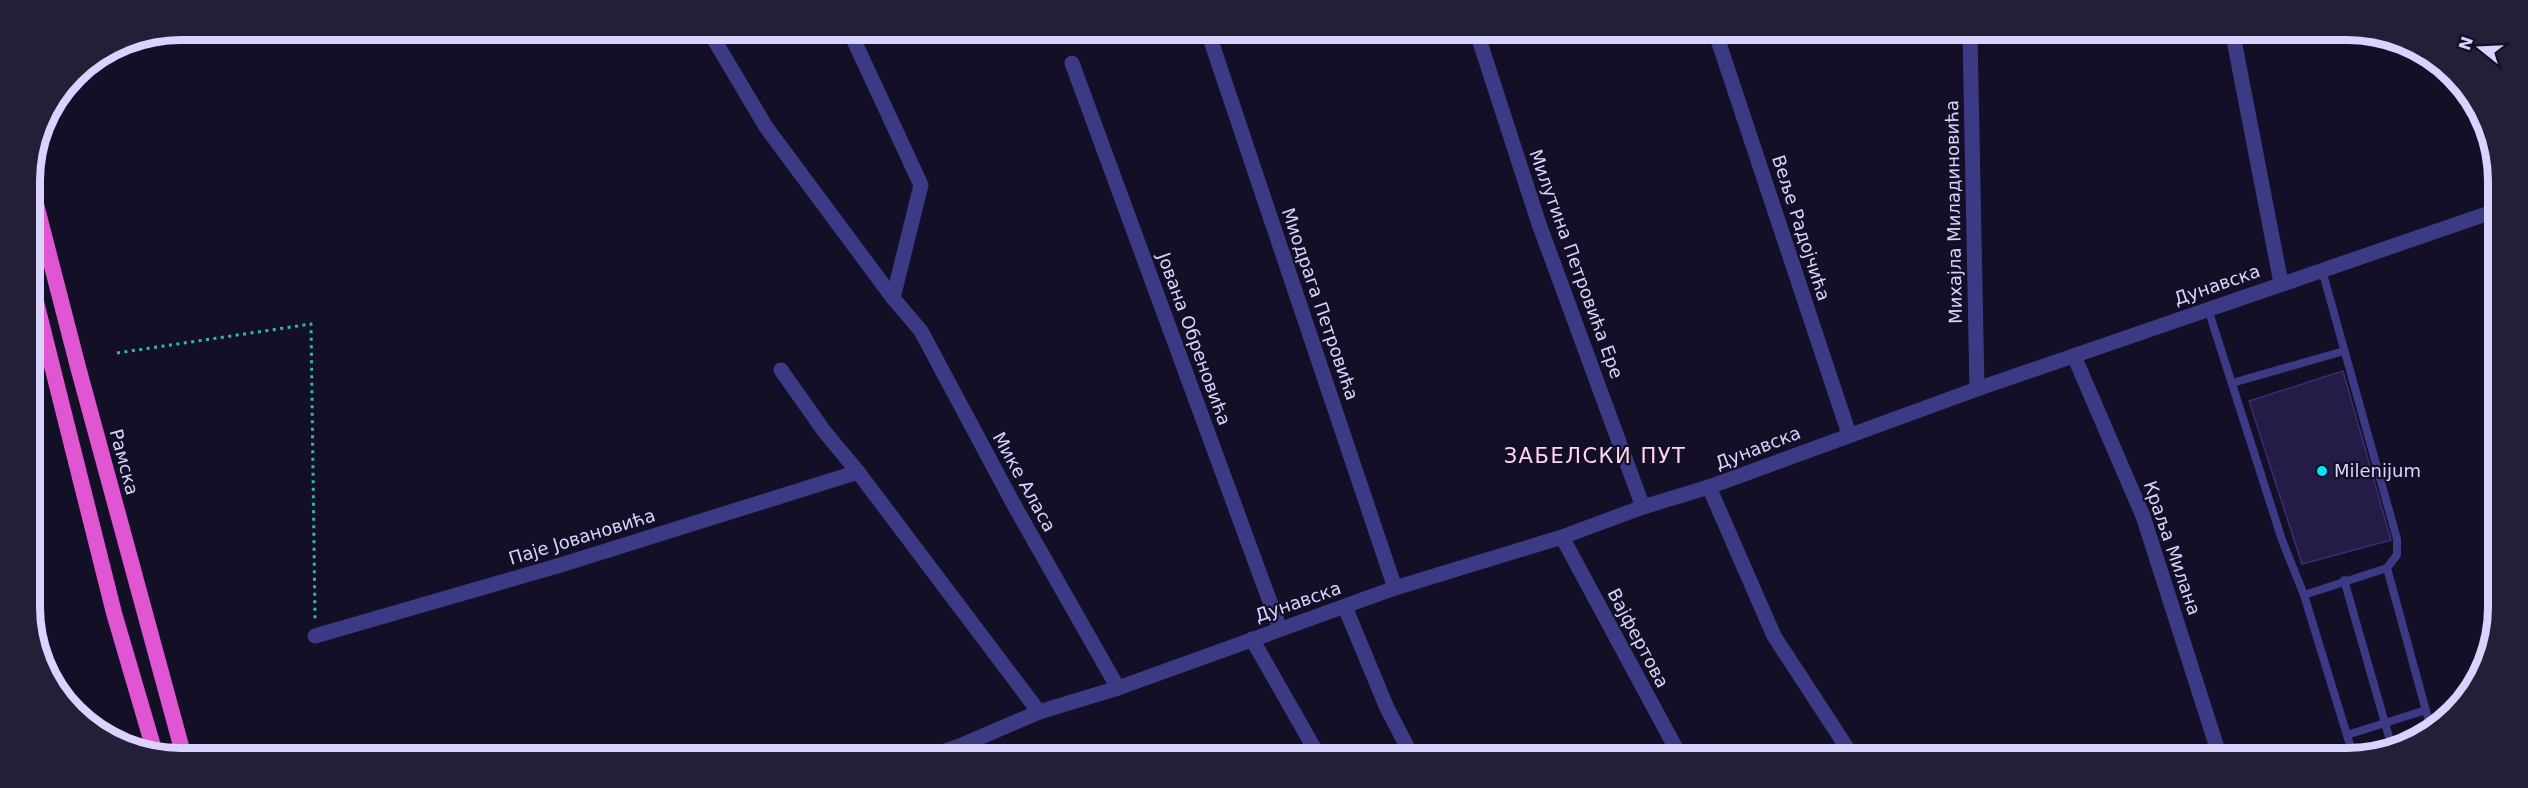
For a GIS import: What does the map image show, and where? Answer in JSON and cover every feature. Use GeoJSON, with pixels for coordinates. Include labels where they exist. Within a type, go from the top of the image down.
{"type":"FeatureCollection","features":[{"type":"Feature","properties":{"kind":"highway","name":"Рамска"},"geometry":{"type":"LineString","coordinates":[[41,223],[182,748]]}},
{"type":"Feature","properties":{"kind":"highway"},"geometry":{"type":"LineString","coordinates":[[41,321],[114,613],[151,744]]}},
{"type":"Feature","properties":{"kind":"street","name":"Мике Аласа"},"geometry":{"type":"LineString","coordinates":[[714,40],[766,127],[892,298],[921,331],[1014,505],[1118,688]]}},
{"type":"Feature","properties":{"kind":"street"},"geometry":{"type":"LineString","coordinates":[[854,40],[921,185],[892,298]]}},
{"type":"Feature","properties":{"kind":"street","name":"Миодрага Петровића"},"geometry":{"type":"LineString","coordinates":[[1211,40],[1395,588]]}},
{"type":"Feature","properties":{"kind":"street","name":"Милутина Петровића Ере"},"geometry":{"type":"LineString","coordinates":[[1479,40],[1539,224],[1643,507]]}},
{"type":"Feature","properties":{"kind":"street","name":"Веље Радојчића"},"geometry":{"type":"LineString","coordinates":[[1718,40],[1849,434]]}},
{"type":"Feature","properties":{"kind":"street","name":"Михајла Миладиновића"},"geometry":{"type":"LineString","coordinates":[[1970,40],[1977,389]]}},
{"type":"Feature","properties":{"kind":"street"},"geometry":{"type":"LineString","coordinates":[[2234,40],[2282,283]]}},
{"type":"Feature","properties":{"kind":"street","name":"Јована Обреновића"},"geometry":{"type":"LineString","coordinates":[[1072,63],[1280,629]]}},
{"type":"Feature","properties":{"kind":"street","name":"Дунавска"},"geometry":{"type":"LineString","coordinates":[[970,748],[1039,712],[1118,688],[1395,588],[1562,537],[1643,507],[1709,488],[1849,434],[2488,213]]}},
{"type":"Feature","properties":{"kind":"street","name":"Краља Милана"},"geometry":{"type":"LineString","coordinates":[[2074,356],[2143,516],[2217,747]]}},
{"type":"Feature","properties":{"kind":"street"},"geometry":{"type":"LineString","coordinates":[[781,370],[824,431],[858,472],[1039,712]]}},
{"type":"Feature","properties":{"kind":"street","name":"Паје Јовановића"},"geometry":{"type":"LineString","coordinates":[[315,636],[564,564],[858,472]]}},
{"type":"Feature","properties":{"kind":"street"},"geometry":{"type":"LineString","coordinates":[[1709,488],[1774,636],[1847,747]]}},
{"type":"Feature","properties":{"kind":"street","name":"Вајфертова"},"geometry":{"type":"LineString","coordinates":[[1562,537],[1675,747]]}},
{"type":"Feature","properties":{"kind":"street"},"geometry":{"type":"LineString","coordinates":[[1345,607],[1387,708],[1408,747]]}},
{"type":"Feature","properties":{"kind":"street"},"geometry":{"type":"LineString","coordinates":[[1252,639],[1314,747]]}},
{"type":"Feature","properties":{"kind":"lane"},"geometry":{"type":"LineString","coordinates":[[2304,595],[2344,580],[2387,568],[2397,555],[2397,539],[2322,269]]}},
{"type":"Feature","properties":{"kind":"lane"},"geometry":{"type":"LineString","coordinates":[[2208,309],[2282,540],[2304,595],[2351,747]]}},
{"type":"Feature","properties":{"kind":"lane"},"geometry":{"type":"LineString","coordinates":[[2232,383],[2344,351]]}},
{"type":"Feature","properties":{"kind":"lane"},"geometry":{"type":"LineString","coordinates":[[2387,568],[2429,720]]}},
{"type":"Feature","properties":{"kind":"lane"},"geometry":{"type":"LineString","coordinates":[[2344,580],[2390,741]]}},
{"type":"Feature","properties":{"kind":"lane"},"geometry":{"type":"LineString","coordinates":[[2347,735],[2426,710]]}},
{"type":"Feature","properties":{"kind":"path"},"geometry":{"type":"LineString","coordinates":[[117,353],[311,324],[315,636]]}},
{"type":"Feature","properties":{"kind":"building","name":"Milenijum"},"geometry":{"type":"Polygon","coordinates":[[[2343,371],[2391,540],[2302,564],[2249,401],[2343,371]]]}},
{"type":"Feature","properties":{"kind":"place","name":"Milenijum"},"geometry":{"type":"Point","coordinates":[2322,471]}},
{"type":"Feature","properties":{"kind":"district","name":"ЗАБЕЛСКИ ПУТ"},"geometry":{"type":"Point","coordinates":[1595,456]}}]}
